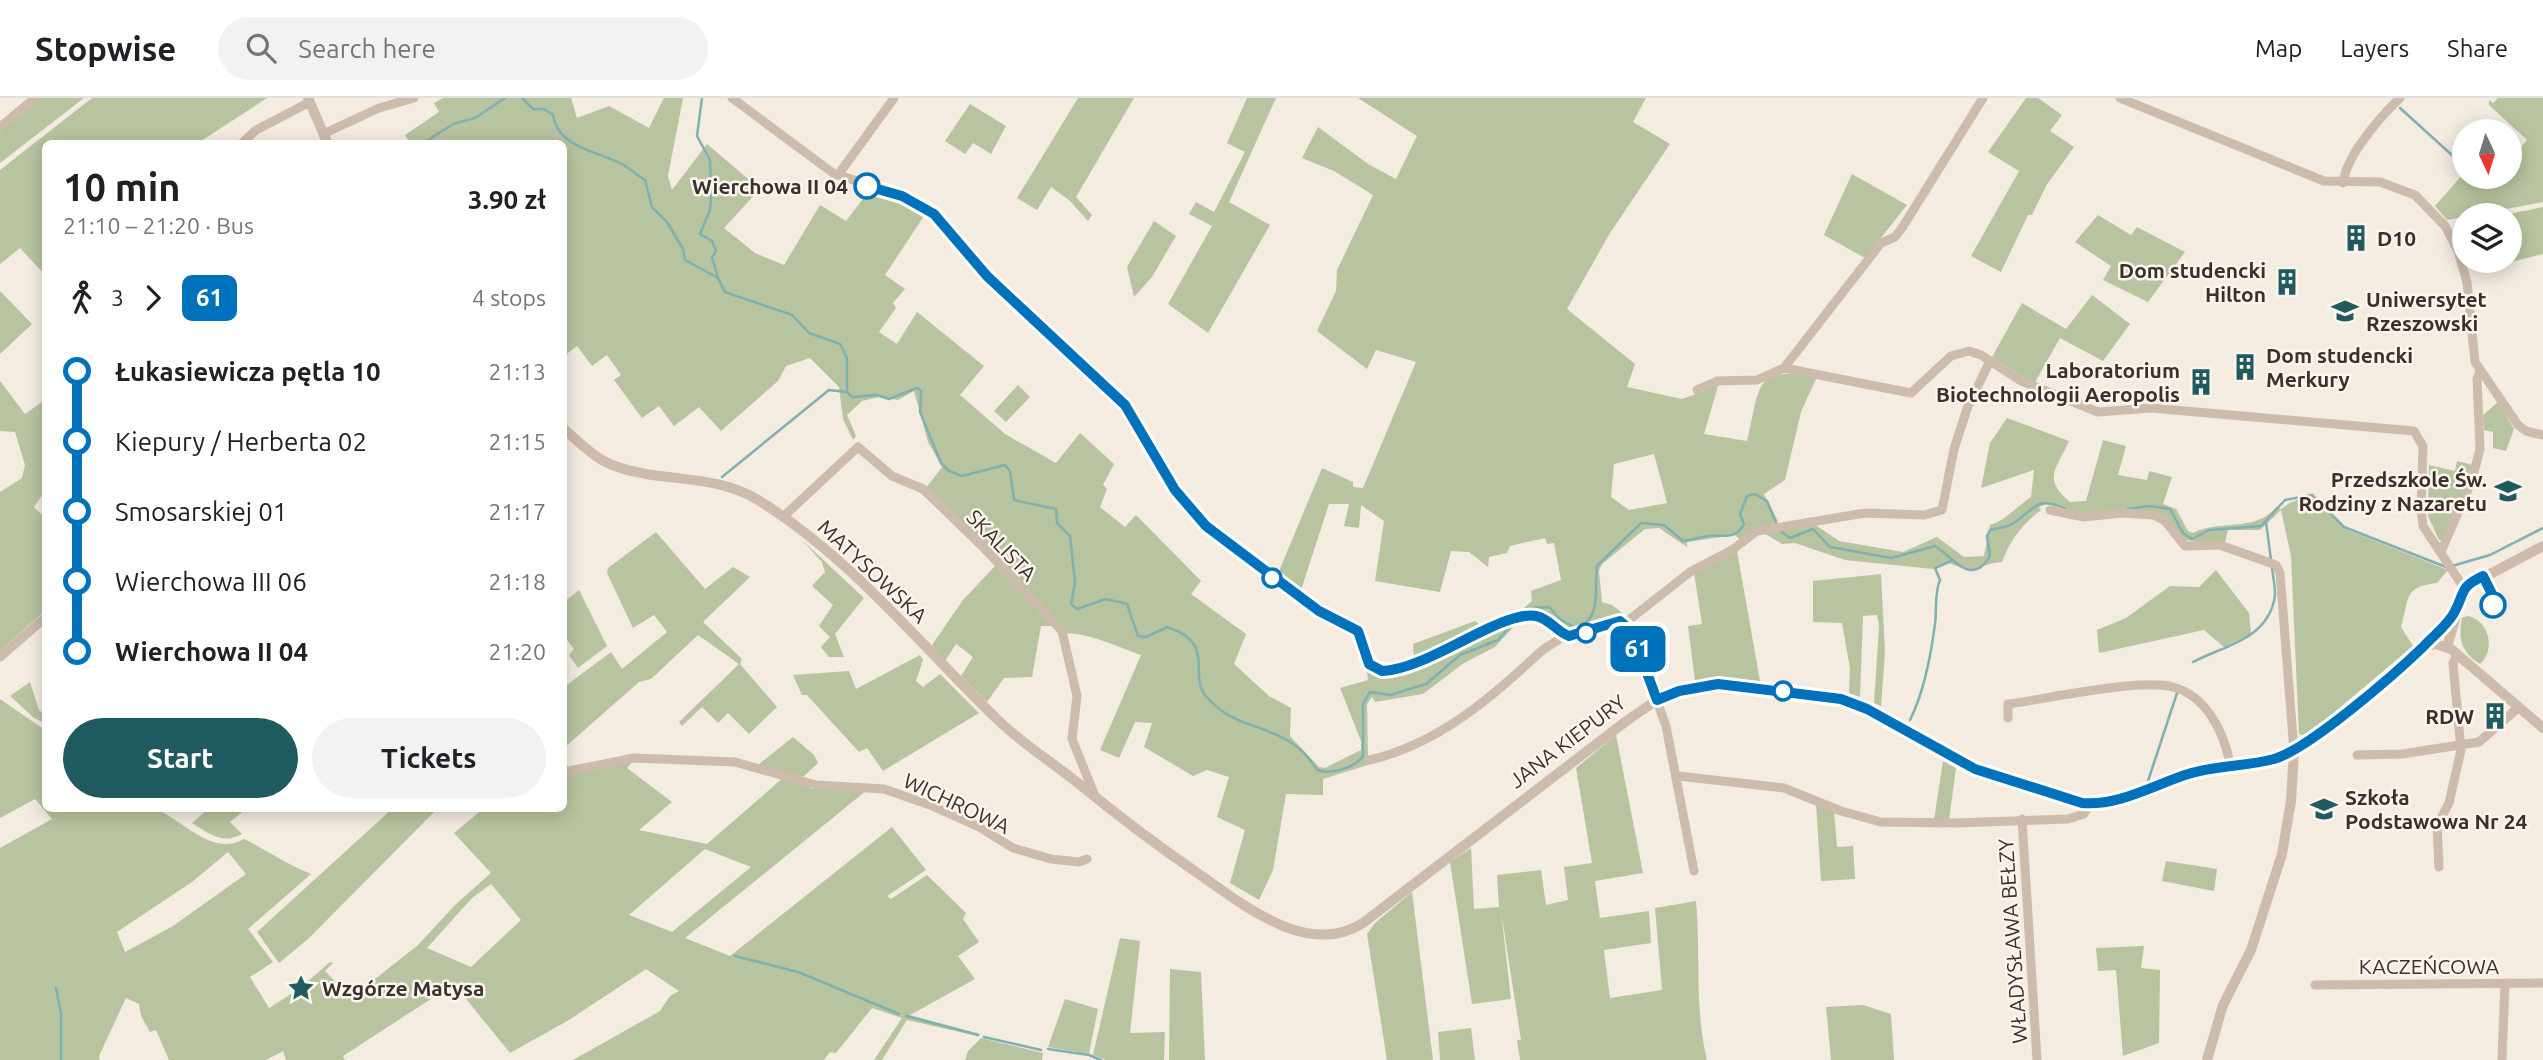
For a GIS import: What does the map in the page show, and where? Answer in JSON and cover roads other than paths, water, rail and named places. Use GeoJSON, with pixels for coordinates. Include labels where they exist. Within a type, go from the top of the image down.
{"type":"FeatureCollection","features":[{"type":"Feature","properties":{"kind":"street"},"geometry":{"type":"LineString","coordinates":[[0,127],[35,98]]}},
{"type":"Feature","properties":{"kind":"street"},"geometry":{"type":"LineString","coordinates":[[245,140],[256,130],[309,100],[325,139],[379,108],[414,98]]}},
{"type":"Feature","properties":{"kind":"street"},"geometry":{"type":"LineString","coordinates":[[732,98],[838,175],[902,196],[934,214],[987,276],[1125,405],[1175,490],[1206,526],[1319,611],[1358,631],[1366,659],[1382,671],[1399,669],[1526,616],[1545,619],[1565,635],[1574,636],[1615,622],[1625,622],[1697,568],[1732,550],[1756,531],[1772,526],[1865,513],[1924,515],[1942,510],[1954,449],[1968,405],[1990,361]]}},
{"type":"Feature","properties":{"kind":"street"},"geometry":{"type":"LineString","coordinates":[[838,175],[894,98]]}},
{"type":"Feature","properties":{"kind":"street"},"geometry":{"type":"LineString","coordinates":[[1697,390],[1718,381],[1757,380],[1784,368],[1881,243],[1895,237],[1902,228],[1983,98]]}},
{"type":"Feature","properties":{"kind":"street"},"geometry":{"type":"LineString","coordinates":[[2120,98],[2316,178],[2343,183],[2374,182],[2396,186],[2426,204],[2445,226],[2464,271],[2474,356],[2480,371],[2518,425],[2526,431],[2543,435]]}},
{"type":"Feature","properties":{"kind":"street"},"geometry":{"type":"LineString","coordinates":[[2343,183],[2346,170],[2379,118],[2400,98]]}},
{"type":"Feature","properties":{"kind":"street"},"geometry":{"type":"LineString","coordinates":[[1784,368],[1908,393],[1920,387],[1945,360],[1958,353],[1972,352],[2021,381],[2098,412],[2151,408],[2414,431],[2423,446],[2421,518],[2426,534],[2447,560],[2463,588]]}},
{"type":"Feature","properties":{"kind":"street"},"geometry":{"type":"LineString","coordinates":[[2447,560],[2480,449],[2477,379],[2480,371]]}},
{"type":"Feature","properties":{"kind":"street","name":"MATYSOWSKA"},"geometry":{"type":"LineString","coordinates":[[567,432],[594,454],[614,466],[725,486],[755,498],[783,517],[857,579],[1018,738],[1115,815]]}},
{"type":"Feature","properties":{"kind":"street","name":"SKALISTA"},"geometry":{"type":"LineString","coordinates":[[783,517],[858,447],[892,476],[923,489],[982,546],[1062,631],[1077,696],[1072,739],[1095,798]]}},
{"type":"Feature","properties":{"kind":"street"},"geometry":{"type":"LineString","coordinates":[[2049,510],[2084,517],[2122,513],[2154,515],[2165,521],[2181,544],[2220,545],[2276,565],[2280,573],[2294,751],[2291,801],[2282,854],[2251,950],[2223,1006],[2207,1060]]}},
{"type":"Feature","properties":{"kind":"street"},"geometry":{"type":"LineString","coordinates":[[2447,647],[2463,588],[2543,546]]}},
{"type":"Feature","properties":{"kind":"street"},"geometry":{"type":"LineString","coordinates":[[2294,751],[2340,717],[2422,648],[2456,610]]}},
{"type":"Feature","properties":{"kind":"street"},"geometry":{"type":"LineString","coordinates":[[0,657],[42,620]]}},
{"type":"Feature","properties":{"kind":"street"},"geometry":{"type":"LineString","coordinates":[[1625,622],[1631,630],[1657,700],[1678,776],[1694,871]]}},
{"type":"Feature","properties":{"kind":"street"},"geometry":{"type":"LineString","coordinates":[[1370,760],[1405,750],[1429,739],[1503,688],[1546,647],[1565,635]]}},
{"type":"Feature","properties":{"kind":"street"},"geometry":{"type":"LineString","coordinates":[[2422,648],[2436,644],[2447,647],[2543,728]]}},
{"type":"Feature","properties":{"kind":"street"},"geometry":{"type":"LineString","coordinates":[[2439,867],[2437,826],[2452,795],[2461,743],[2454,663],[2457,655]]}},
{"type":"Feature","properties":{"kind":"street","name":"JANA KIEPURY"},"geometry":{"type":"LineString","coordinates":[[1115,815],[1257,914],[1293,929],[1340,933],[1363,923],[1581,754],[1657,700],[1679,691],[1718,684],[1841,699],[1867,709],[1975,769],[2090,804],[2116,800],[2198,771],[2274,759],[2294,751]]}},
{"type":"Feature","properties":{"kind":"street"},"geometry":{"type":"LineString","coordinates":[[2008,718],[2008,704],[2153,685],[2183,691],[2199,702],[2216,723],[2227,748],[2230,765]]}},
{"type":"Feature","properties":{"kind":"street"},"geometry":{"type":"LineString","coordinates":[[2357,755],[2402,754],[2484,739],[2519,707]]}},
{"type":"Feature","properties":{"kind":"street","name":"WICHROWA"},"geometry":{"type":"LineString","coordinates":[[567,771],[634,758],[734,762],[816,785],[884,789],[930,804],[1013,848],[1051,859],[1079,862],[1087,859]]}},
{"type":"Feature","properties":{"kind":"street"},"geometry":{"type":"LineString","coordinates":[[1678,776],[1784,788],[1841,811],[1881,822],[1956,823],[2076,817],[2084,814],[2090,804]]}},
{"type":"Feature","properties":{"kind":"street","name":"WŁADYSŁAWA BEŁZY"},"geometry":{"type":"LineString","coordinates":[[2022,819],[2037,1060]]}},
{"type":"Feature","properties":{"kind":"street"},"geometry":{"type":"LineString","coordinates":[[2502,1060],[2505,983]]}},
{"type":"Feature","properties":{"kind":"street","name":"KACZEŃCOWA"},"geometry":{"type":"LineString","coordinates":[[2315,985],[2543,984]]}},
{"type":"Feature","properties":{"kind":"waterway"},"geometry":{"type":"LineString","coordinates":[[428,140],[453,124],[475,118],[505,98]]}},
{"type":"Feature","properties":{"kind":"waterway"},"geometry":{"type":"LineString","coordinates":[[522,98],[533,109],[544,109],[553,115],[556,126],[570,142],[622,164],[645,180],[652,207],[667,222],[683,249],[685,260],[718,278],[725,292],[792,315],[809,333],[840,344],[847,358],[847,392],[852,397],[877,395],[889,399],[917,388],[921,391],[920,412],[941,463],[949,471],[962,476],[1005,465],[1010,471],[1014,500],[1056,509],[1057,523],[1070,536],[1075,582],[1071,604],[1077,609],[1106,599],[1127,604],[1138,636],[1146,637],[1167,627],[1183,634],[1197,650],[1199,678],[1206,696],[1232,717],[1291,743],[1305,754],[1317,770],[1329,772],[1342,769],[1363,756],[1363,704],[1370,692],[1390,695],[1426,684],[1460,655],[1498,640],[1511,626]]}},
{"type":"Feature","properties":{"kind":"waterway"},"geometry":{"type":"LineString","coordinates":[[702,98],[697,136],[710,160],[711,198],[710,210],[700,234],[712,241],[716,251],[712,257],[718,278]]}},
{"type":"Feature","properties":{"kind":"waterway"},"geometry":{"type":"LineString","coordinates":[[2400,108],[2452,155]]}},
{"type":"Feature","properties":{"kind":"waterway"},"geometry":{"type":"LineString","coordinates":[[722,477],[829,390],[847,392]]}},
{"type":"Feature","properties":{"kind":"waterway"},"geometry":{"type":"LineString","coordinates":[[1528,608],[1549,607],[1561,620],[1578,629],[1586,624],[1594,610],[1597,566],[1641,523],[1664,525],[1683,541],[1707,536],[1733,535],[1744,524],[1740,514],[1747,496],[1755,494],[1767,501],[1777,525]]}},
{"type":"Feature","properties":{"kind":"waterway"},"geometry":{"type":"LineString","coordinates":[[2128,509],[2149,506],[2170,509],[2183,533],[2192,539],[2209,530],[2261,526],[2285,500],[2312,495],[2344,527],[2446,567]]}},
{"type":"Feature","properties":{"kind":"waterway"},"geometry":{"type":"LineString","coordinates":[[1780,531],[1790,538],[1813,529],[1830,547],[1891,558],[1935,546],[1961,567],[1976,570],[1990,556],[1987,536],[1990,530],[2012,524],[2042,504],[2048,503],[2066,509]]}},
{"type":"Feature","properties":{"kind":"waterway"},"geometry":{"type":"LineString","coordinates":[[2266,522],[2271,560]]}},
{"type":"Feature","properties":{"kind":"waterway"},"geometry":{"type":"LineString","coordinates":[[2452,566],[2490,555],[2543,528]]}},
{"type":"Feature","properties":{"kind":"waterway"},"geometry":{"type":"LineString","coordinates":[[1910,720],[1923,685],[1936,619],[1940,580],[1935,568],[1951,561]]}},
{"type":"Feature","properties":{"kind":"waterway"},"geometry":{"type":"LineString","coordinates":[[2193,662],[2241,640],[2262,625],[2275,597],[2272,568]]}},
{"type":"Feature","properties":{"kind":"waterway"},"geometry":{"type":"LineString","coordinates":[[2148,781],[2177,693]]}},
{"type":"Feature","properties":{"kind":"waterway"},"geometry":{"type":"LineString","coordinates":[[735,956],[798,972],[899,1014]]}},
{"type":"Feature","properties":{"kind":"waterway"},"geometry":{"type":"LineString","coordinates":[[56,988],[61,1013],[61,1060]]}},
{"type":"Feature","properties":{"kind":"waterway"},"geometry":{"type":"LineString","coordinates":[[906,1016],[978,1035]]}},
{"type":"Feature","properties":{"kind":"waterway"},"geometry":{"type":"LineString","coordinates":[[984,1037],[1041,1050]]}},
{"type":"Feature","properties":{"kind":"waterway"},"geometry":{"type":"LineString","coordinates":[[1048,1049],[1089,1055],[1101,1060]]}},
{"type":"Feature","properties":{"kind":"place","name":"Wierchowa II 04"},"geometry":{"type":"Point","coordinates":[867,186]}},
{"type":"Feature","properties":{"kind":"place","name":"D10"},"geometry":{"type":"Point","coordinates":[2356,238]}},
{"type":"Feature","properties":{"kind":"place","name":"Dom studencki Hilton"},"geometry":{"type":"Point","coordinates":[2287,282]}},
{"type":"Feature","properties":{"kind":"place","name":"Uniwersytet Rzeszowski"},"geometry":{"type":"Point","coordinates":[2345,311]}},
{"type":"Feature","properties":{"kind":"place","name":"Dom studencki Merkury"},"geometry":{"type":"Point","coordinates":[2245,367]}},
{"type":"Feature","properties":{"kind":"place","name":"Laboratorium Biotechnologii Aeropolis"},"geometry":{"type":"Point","coordinates":[2201,382]}},
{"type":"Feature","properties":{"kind":"place","name":"Przedszkole Św. Rodziny z Nazaretu"},"geometry":{"type":"Point","coordinates":[2508,491]}},
{"type":"Feature","properties":{"kind":"place","name":"RDW"},"geometry":{"type":"Point","coordinates":[2495,716]}},
{"type":"Feature","properties":{"kind":"place","name":"Szkoła Podstawowa Nr 24"},"geometry":{"type":"Point","coordinates":[2324,809]}},
{"type":"Feature","properties":{"kind":"place","name":"Wzgórze Matysa"},"geometry":{"type":"Point","coordinates":[301,988]}}]}
